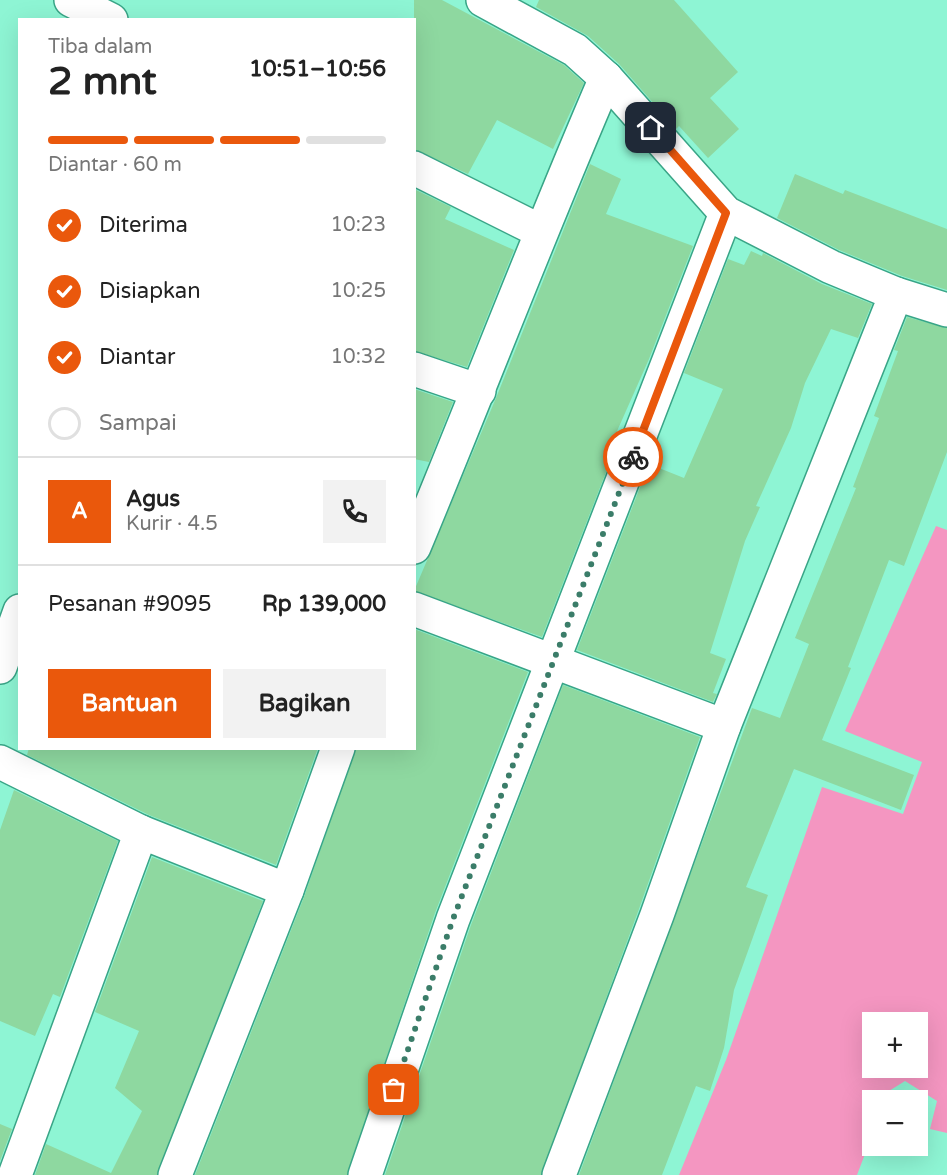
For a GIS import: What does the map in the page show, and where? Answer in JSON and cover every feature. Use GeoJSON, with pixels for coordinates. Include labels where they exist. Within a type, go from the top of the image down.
{"type":"FeatureCollection","features":[{"type":"Feature","properties":{"kind":"street"},"geometry":{"type":"LineString","coordinates":[[71,0],[107,18]]}},
{"type":"Feature","properties":{"kind":"street"},"geometry":{"type":"LineString","coordinates":[[483,0],[575,50],[606,78],[726,213],[831,267],[896,294],[947,309]]}},
{"type":"Feature","properties":{"kind":"street"},"geometry":{"type":"LineString","coordinates":[[416,543],[479,391],[540,231],[606,78]]}},
{"type":"Feature","properties":{"kind":"street"},"geometry":{"type":"LineString","coordinates":[[416,169],[540,231]]}},
{"type":"Feature","properties":{"kind":"street"},"geometry":{"type":"LineString","coordinates":[[364,1175],[453,919],[726,213]]}},
{"type":"Feature","properties":{"kind":"street"},"geometry":{"type":"LineString","coordinates":[[559,1175],[657,915],[724,726],[896,294]]}},
{"type":"Feature","properties":{"kind":"street"},"geometry":{"type":"LineString","coordinates":[[416,370],[479,391]]}},
{"type":"Feature","properties":{"kind":"street"},"geometry":{"type":"LineString","coordinates":[[416,610],[724,726]]}},
{"type":"Feature","properties":{"kind":"street"},"geometry":{"type":"LineString","coordinates":[[0,667],[18,617]]}},
{"type":"Feature","properties":{"kind":"street"},"geometry":{"type":"LineString","coordinates":[[175,1175],[287,890],[337,750]]}},
{"type":"Feature","properties":{"kind":"street"},"geometry":{"type":"LineString","coordinates":[[0,762],[141,832],[287,890]]}},
{"type":"Feature","properties":{"kind":"street"},"geometry":{"type":"LineString","coordinates":[[15,1175],[141,832]]}},
{"type":"Feature","properties":{"kind":"shaded area"},"geometry":{"type":"Polygon","coordinates":[[[936,526],[947,530],[947,1133],[930,1129],[937,1101],[928,1095],[928,1090],[919,1090],[905,1081],[891,1090],[862,1090],[862,1156],[864,1156],[857,1175],[679,1175],[726,1060],[822,787],[903,814],[922,762],[845,731],[936,526]]]}},
{"type":"Feature","properties":{"kind":"building"},"geometry":{"type":"Polygon","coordinates":[[[414,0],[442,0],[564,65],[584,83],[553,149],[497,120],[468,174],[416,150],[416,18],[414,18],[414,0]]]}},
{"type":"Feature","properties":{"kind":"building"},"geometry":{"type":"Polygon","coordinates":[[[539,0],[674,0],[738,72],[710,98],[739,129],[708,158],[679,126],[676,129],[619,64],[588,36],[536,7],[539,0]]]}},
{"type":"Feature","properties":{"kind":"building"},"geometry":{"type":"Polygon","coordinates":[[[590,164],[621,179],[606,214],[693,246],[649,359],[610,447],[615,449],[542,637],[416,592],[416,586],[496,398],[590,164]]]}},
{"type":"Feature","properties":{"kind":"building"},"geometry":{"type":"Polygon","coordinates":[[[795,174],[843,194],[845,190],[947,229],[947,290],[902,276],[839,250],[777,218],[795,174]]]}},
{"type":"Feature","properties":{"kind":"building"},"geometry":{"type":"Polygon","coordinates":[[[416,190],[451,207],[445,219],[514,250],[467,367],[416,352],[416,190]]]}},
{"type":"Feature","properties":{"kind":"building"},"geometry":{"type":"Polygon","coordinates":[[[751,251],[762,256],[763,253],[822,284],[872,304],[858,338],[831,329],[805,383],[791,428],[756,506],[760,507],[745,541],[710,653],[726,659],[713,693],[717,694],[713,702],[577,650],[649,464],[684,478],[723,389],[684,373],[728,259],[744,265],[751,251]]]}},
{"type":"Feature","properties":{"kind":"building"},"geometry":{"type":"Polygon","coordinates":[[[907,317],[947,328],[947,452],[904,566],[889,560],[848,667],[851,668],[822,740],[914,775],[901,810],[794,769],[746,887],[768,895],[734,990],[724,1048],[710,1091],[696,1086],[662,1175],[579,1175],[752,708],[780,718],[809,644],[795,638],[856,488],[853,487],[879,418],[874,416],[898,351],[894,350],[907,317]]]}},
{"type":"Feature","properties":{"kind":"building"},"geometry":{"type":"Polygon","coordinates":[[[416,390],[453,402],[429,462],[416,459],[416,390]]]}},
{"type":"Feature","properties":{"kind":"building"},"geometry":{"type":"Polygon","coordinates":[[[416,630],[528,672],[435,913],[347,1175],[195,1175],[304,897],[355,750],[416,750],[416,630]]]}},
{"type":"Feature","properties":{"kind":"building"},"geometry":{"type":"Polygon","coordinates":[[[563,685],[700,737],[639,909],[541,1175],[385,1175],[471,925],[563,685]]]}},
{"type":"Feature","properties":{"kind":"building"},"geometry":{"type":"Polygon","coordinates":[[[28,750],[317,750],[276,865],[149,815],[27,755],[28,750]]]}},
{"type":"Feature","properties":{"kind":"building"},"geometry":{"type":"Polygon","coordinates":[[[14,790],[118,841],[60,997],[53,994],[35,1036],[0,1021],[0,830],[14,790]]]}},
{"type":"Feature","properties":{"kind":"building"},"geometry":{"type":"Polygon","coordinates":[[[152,857],[263,901],[157,1175],[35,1175],[46,1144],[111,1173],[142,1111],[115,1088],[139,1031],[95,1012],[152,857]]]}},
{"type":"Feature","properties":{"kind":"building"},"geometry":{"type":"Polygon","coordinates":[[[0,1124],[12,1129],[0,1161],[0,1124]]]}},
{"type":"Feature","properties":{"kind":"way so far"},"geometry":{"type":"LineString","coordinates":[[394,1090],[453,919],[633,457]]}},
{"type":"Feature","properties":{"kind":"route"},"geometry":{"type":"LineString","coordinates":[[633,457],[726,213],[651,128]]}}]}
